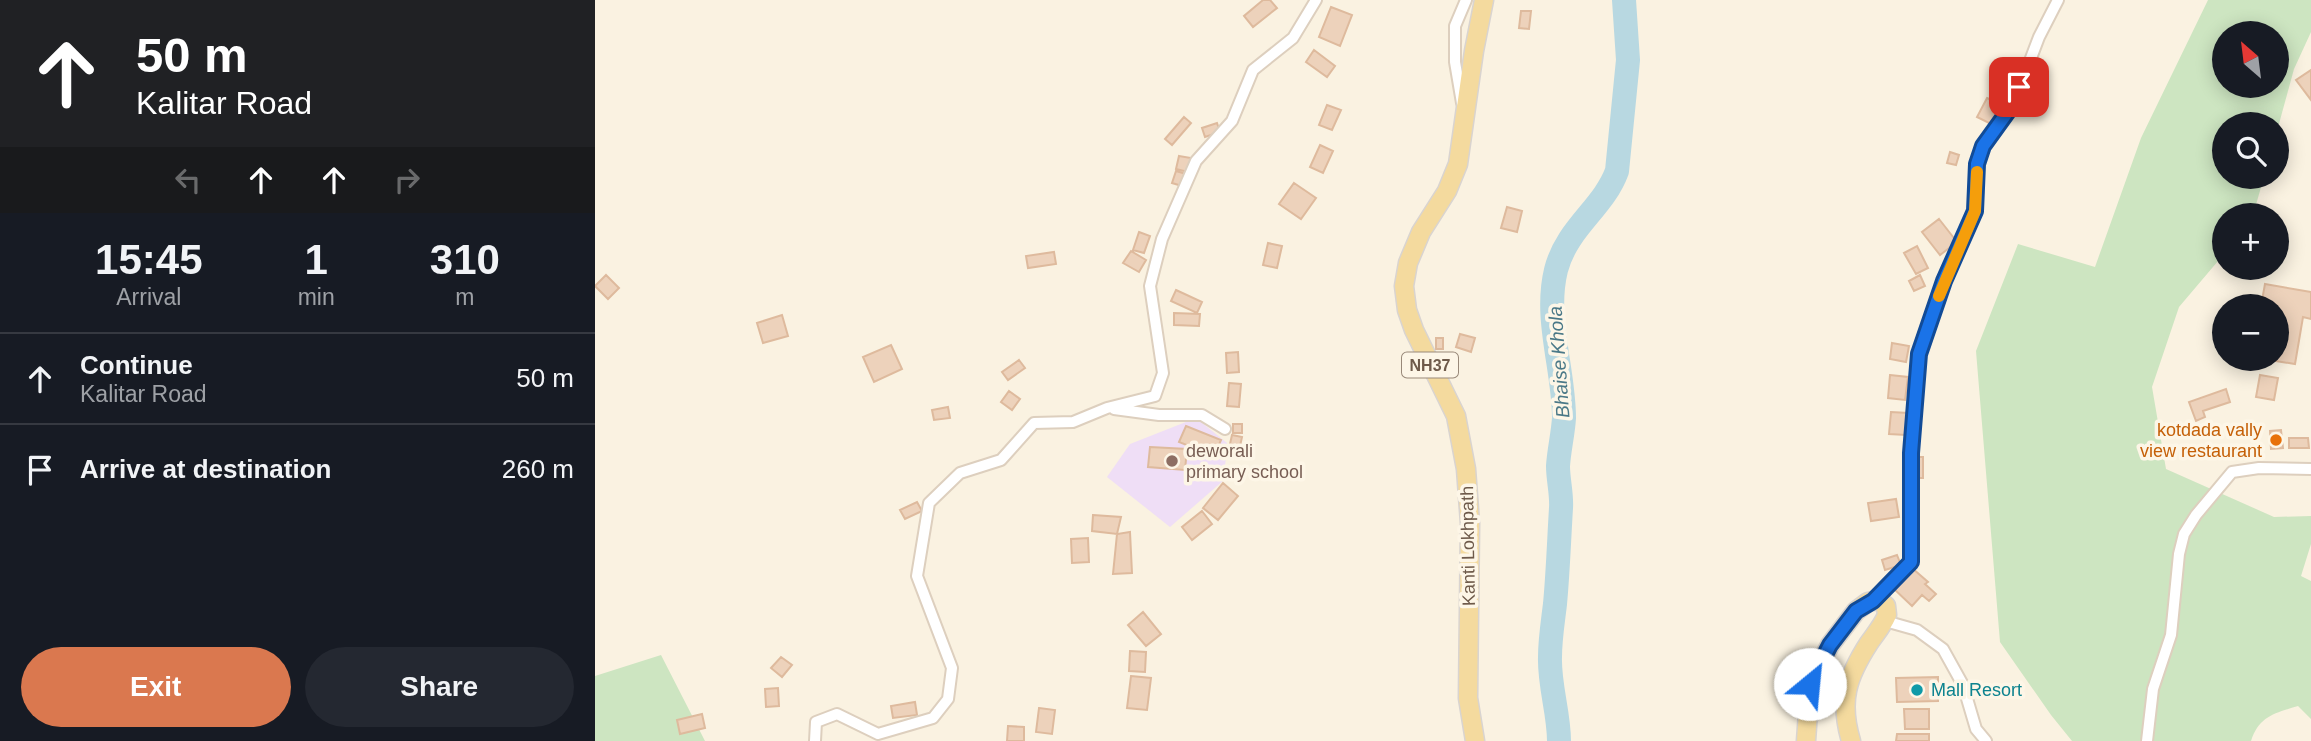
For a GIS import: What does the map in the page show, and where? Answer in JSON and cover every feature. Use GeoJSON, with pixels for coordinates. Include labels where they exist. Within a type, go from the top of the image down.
{"type":"FeatureCollection","features":[{"type":"Feature","properties":{"kind":"main road","name":"Kanti Lokhpath"},"geometry":{"type":"LineString","coordinates":[[1475,741],[1468,698],[1470,523],[1466,469],[1456,416],[1414,330],[1407,310],[1404,286],[1408,263],[1421,232],[1447,191],[1458,164],[1483,0]]}},
{"type":"Feature","properties":{"kind":"main road"},"geometry":{"type":"LineString","coordinates":[[1806,741],[1810,684],[1830,645],[1856,611],[1878,600],[1886,606],[1885,621],[1854,667],[1846,690],[1845,710],[1851,741]]}},
{"type":"Feature","properties":{"kind":"street"},"geometry":{"type":"LineString","coordinates":[[815,741],[816,722],[837,714],[878,734],[933,718],[948,699],[952,668],[916,576],[929,503],[960,473],[1001,460],[1034,423],[1073,422],[1108,408],[1155,396],[1163,373],[1150,286],[1162,239],[1196,161],[1232,121],[1253,71],[1293,38],[1317,0]]}},
{"type":"Feature","properties":{"kind":"street"},"geometry":{"type":"LineString","coordinates":[[1464,120],[1455,62],[1455,26],[1465,0]]}},
{"type":"Feature","properties":{"kind":"street"},"geometry":{"type":"LineString","coordinates":[[1873,601],[1911,562],[1911,453],[1919,354],[1944,281],[1975,211],[1977,164],[1983,146],[2014,103],[2039,37],[2058,0]]}},
{"type":"Feature","properties":{"kind":"street"},"geometry":{"type":"LineString","coordinates":[[1108,408],[1159,415],[1202,415],[1224,429]]}},
{"type":"Feature","properties":{"kind":"street"},"geometry":{"type":"LineString","coordinates":[[2147,741],[2153,689],[2171,635],[2179,554],[2184,534],[2196,515],[2232,472],[2259,468],[2311,469]]}},
{"type":"Feature","properties":{"kind":"street"},"geometry":{"type":"LineString","coordinates":[[1885,621],[1917,630],[1943,649],[1962,685],[1976,729],[1986,741]]}},
{"type":"Feature","properties":{"kind":"shaded area","name":"deworali primary school"},"geometry":{"type":"Polygon","coordinates":[[[1196,418],[1227,443],[1224,480],[1170,527],[1107,477],[1130,444],[1196,418]]]}},
{"type":"Feature","properties":{"kind":"green space"},"geometry":{"type":"Polygon","coordinates":[[[2208,0],[2311,0],[2311,32],[2294,69],[2289,87],[2289,21],[2212,21],[2212,98],[2286,98],[2282,112],[2212,112],[2212,189],[2261,189],[2256,203],[2212,203],[2212,268],[2179,307],[2152,387],[2166,469],[2274,517],[2311,516],[2311,544],[2301,576],[2311,581],[2311,719],[2298,706],[2282,711],[2263,721],[2251,741],[2072,741],[2000,642],[1976,351],[2018,244],[2095,267],[2141,138],[2208,0]]]}},
{"type":"Feature","properties":{"kind":"green space"},"geometry":{"type":"Polygon","coordinates":[[[661,655],[705,741],[595,741],[595,676],[661,655]]]}},
{"type":"Feature","properties":{"kind":"building"},"geometry":{"type":"Polygon","coordinates":[[[1263,0],[1270,0],[1277,8],[1253,27],[1244,16],[1263,0]]]}},
{"type":"Feature","properties":{"kind":"building"},"geometry":{"type":"Polygon","coordinates":[[[1331,7],[1352,15],[1340,46],[1319,37],[1331,7]]]}},
{"type":"Feature","properties":{"kind":"building"},"geometry":{"type":"Polygon","coordinates":[[[1521,11],[1531,11],[1529,29],[1519,28],[1521,11]]]}},
{"type":"Feature","properties":{"kind":"building"},"geometry":{"type":"Polygon","coordinates":[[[1314,50],[1335,66],[1327,77],[1306,62],[1314,50]]]}},
{"type":"Feature","properties":{"kind":"building"},"geometry":{"type":"Polygon","coordinates":[[[2311,70],[2311,100],[2296,80],[2311,70]]]}},
{"type":"Feature","properties":{"kind":"building"},"geometry":{"type":"Polygon","coordinates":[[[2000,77],[2013,83],[2007,97],[1993,91],[2000,77]]]}},
{"type":"Feature","properties":{"kind":"building"},"geometry":{"type":"Polygon","coordinates":[[[1987,98],[2003,106],[1993,125],[1977,117],[1987,98]]]}},
{"type":"Feature","properties":{"kind":"building"},"geometry":{"type":"Polygon","coordinates":[[[1327,105],[1341,110],[1332,130],[1319,125],[1327,105]]]}},
{"type":"Feature","properties":{"kind":"building"},"geometry":{"type":"Polygon","coordinates":[[[1184,117],[1191,123],[1172,145],[1165,139],[1184,117]]]}},
{"type":"Feature","properties":{"kind":"building"},"geometry":{"type":"Polygon","coordinates":[[[1217,123],[1220,132],[1205,137],[1202,128],[1217,123]]]}},
{"type":"Feature","properties":{"kind":"building"},"geometry":{"type":"Polygon","coordinates":[[[1320,145],[1333,151],[1323,173],[1310,167],[1320,145]]]}},
{"type":"Feature","properties":{"kind":"building"},"geometry":{"type":"Polygon","coordinates":[[[1950,152],[1959,155],[1956,165],[1947,163],[1950,152]]]}},
{"type":"Feature","properties":{"kind":"building"},"geometry":{"type":"Polygon","coordinates":[[[1179,156],[1191,158],[1188,172],[1176,169],[1179,156]]]}},
{"type":"Feature","properties":{"kind":"building"},"geometry":{"type":"Polygon","coordinates":[[[1176,171],[1186,174],[1182,186],[1172,183],[1176,171]]]}},
{"type":"Feature","properties":{"kind":"building"},"geometry":{"type":"Polygon","coordinates":[[[1294,183],[1316,198],[1301,219],[1279,204],[1294,183]]]}},
{"type":"Feature","properties":{"kind":"building"},"geometry":{"type":"Polygon","coordinates":[[[1507,207],[1522,211],[1517,232],[1501,228],[1507,207]]]}},
{"type":"Feature","properties":{"kind":"building"},"geometry":{"type":"Polygon","coordinates":[[[1939,219],[1957,242],[1940,255],[1922,232],[1939,219]]]}},
{"type":"Feature","properties":{"kind":"building"},"geometry":{"type":"Polygon","coordinates":[[[1139,232],[1150,236],[1144,253],[1133,250],[1139,232]]]}},
{"type":"Feature","properties":{"kind":"building"},"geometry":{"type":"Polygon","coordinates":[[[1268,243],[1282,246],[1277,268],[1263,265],[1268,243]]]}},
{"type":"Feature","properties":{"kind":"building"},"geometry":{"type":"Polygon","coordinates":[[[1917,246],[1928,268],[1916,274],[1904,253],[1917,246]]]}},
{"type":"Feature","properties":{"kind":"building"},"geometry":{"type":"Polygon","coordinates":[[[1131,251],[1146,260],[1139,272],[1123,263],[1131,251]]]}},
{"type":"Feature","properties":{"kind":"building"},"geometry":{"type":"Polygon","coordinates":[[[1054,252],[1056,264],[1028,268],[1026,256],[1054,252]]]}},
{"type":"Feature","properties":{"kind":"building"},"geometry":{"type":"Polygon","coordinates":[[[606,275],[619,288],[608,299],[595,286],[606,275]]]}},
{"type":"Feature","properties":{"kind":"building"},"geometry":{"type":"Polygon","coordinates":[[[1920,275],[1925,286],[1914,291],[1909,281],[1920,275]]]}},
{"type":"Feature","properties":{"kind":"building"},"geometry":{"type":"Polygon","coordinates":[[[2265,284],[2311,292],[2311,319],[2303,317],[2295,364],[2289,363],[2289,294],[2263,294],[2265,284]]]}},
{"type":"Feature","properties":{"kind":"building"},"geometry":{"type":"Polygon","coordinates":[[[1176,290],[1202,302],[1197,313],[1171,301],[1176,290]]]}},
{"type":"Feature","properties":{"kind":"building"},"geometry":{"type":"Polygon","coordinates":[[[1174,313],[1200,314],[1199,326],[1174,325],[1174,313]]]}},
{"type":"Feature","properties":{"kind":"building"},"geometry":{"type":"Polygon","coordinates":[[[782,315],[788,336],[763,343],[757,323],[782,315]]]}},
{"type":"Feature","properties":{"kind":"building"},"geometry":{"type":"Polygon","coordinates":[[[1460,334],[1475,338],[1471,352],[1456,347],[1460,334]]]}},
{"type":"Feature","properties":{"kind":"building"},"geometry":{"type":"Polygon","coordinates":[[[1436,338],[1443,338],[1443,349],[1436,349],[1436,338]]]}},
{"type":"Feature","properties":{"kind":"building"},"geometry":{"type":"Polygon","coordinates":[[[1892,343],[1909,346],[1906,362],[1890,359],[1892,343]]]}},
{"type":"Feature","properties":{"kind":"building"},"geometry":{"type":"Polygon","coordinates":[[[891,345],[902,369],[874,382],[863,357],[891,345]]]}},
{"type":"Feature","properties":{"kind":"building"},"geometry":{"type":"Polygon","coordinates":[[[1238,352],[1239,372],[1227,373],[1226,353],[1238,352]]]}},
{"type":"Feature","properties":{"kind":"building"},"geometry":{"type":"Polygon","coordinates":[[[1019,360],[1025,368],[1008,380],[1002,372],[1019,360]]]}},
{"type":"Feature","properties":{"kind":"building"},"geometry":{"type":"Polygon","coordinates":[[[1890,375],[1908,377],[1905,400],[1888,398],[1890,375]]]}},
{"type":"Feature","properties":{"kind":"building"},"geometry":{"type":"Polygon","coordinates":[[[2260,375],[2278,378],[2274,400],[2256,397],[2260,375]]]}},
{"type":"Feature","properties":{"kind":"building"},"geometry":{"type":"Polygon","coordinates":[[[1229,383],[1241,384],[1239,407],[1227,406],[1229,383]]]}},
{"type":"Feature","properties":{"kind":"building"},"geometry":{"type":"Polygon","coordinates":[[[2226,389],[2230,402],[2203,411],[2205,417],[2196,421],[2189,402],[2226,389]]]}},
{"type":"Feature","properties":{"kind":"building"},"geometry":{"type":"Polygon","coordinates":[[[1009,391],[1020,399],[1012,410],[1001,402],[1009,391]]]}},
{"type":"Feature","properties":{"kind":"building"},"geometry":{"type":"Polygon","coordinates":[[[948,407],[950,418],[934,420],[932,410],[948,407]]]}},
{"type":"Feature","properties":{"kind":"building"},"geometry":{"type":"Polygon","coordinates":[[[1891,412],[1908,413],[1906,435],[1889,434],[1891,412]]]}},
{"type":"Feature","properties":{"kind":"building"},"geometry":{"type":"Polygon","coordinates":[[[1233,424],[1242,424],[1242,433],[1233,433],[1233,424]]]}},
{"type":"Feature","properties":{"kind":"building"},"geometry":{"type":"Polygon","coordinates":[[[1186,426],[1221,440],[1214,456],[1179,442],[1186,426]]]}},
{"type":"Feature","properties":{"kind":"building","name":"kotdada vally view restaurant"},"geometry":{"type":"Polygon","coordinates":[[[2281,430],[2283,448],[2271,449],[2270,431],[2281,430]]]}},
{"type":"Feature","properties":{"kind":"building"},"geometry":{"type":"Polygon","coordinates":[[[1232,435],[1242,437],[1240,446],[1230,444],[1232,435]]]}},
{"type":"Feature","properties":{"kind":"building"},"geometry":{"type":"Polygon","coordinates":[[[2289,438],[2308,438],[2309,448],[2289,448],[2289,438]]]}},
{"type":"Feature","properties":{"kind":"building"},"geometry":{"type":"Polygon","coordinates":[[[1150,447],[1187,449],[1185,470],[1148,467],[1150,447]]]}},
{"type":"Feature","properties":{"kind":"building"},"geometry":{"type":"Polygon","coordinates":[[[1915,457],[1923,457],[1923,478],[1915,478],[1915,457]]]}},
{"type":"Feature","properties":{"kind":"building"},"geometry":{"type":"Polygon","coordinates":[[[1223,483],[1238,496],[1218,520],[1203,508],[1223,483]]]}},
{"type":"Feature","properties":{"kind":"building"},"geometry":{"type":"Polygon","coordinates":[[[1896,499],[1899,517],[1871,521],[1868,503],[1896,499]]]}},
{"type":"Feature","properties":{"kind":"building"},"geometry":{"type":"Polygon","coordinates":[[[917,502],[922,511],[905,519],[900,510],[917,502]]]}},
{"type":"Feature","properties":{"kind":"building"},"geometry":{"type":"Polygon","coordinates":[[[1202,511],[1212,524],[1192,540],[1182,527],[1202,511]]]}},
{"type":"Feature","properties":{"kind":"building"},"geometry":{"type":"Polygon","coordinates":[[[1093,515],[1121,517],[1117,534],[1092,531],[1093,515]]]}},
{"type":"Feature","properties":{"kind":"building"},"geometry":{"type":"Polygon","coordinates":[[[1130,532],[1132,573],[1113,574],[1117,534],[1130,532]]]}},
{"type":"Feature","properties":{"kind":"building"},"geometry":{"type":"Polygon","coordinates":[[[1088,538],[1089,562],[1072,563],[1071,539],[1088,538]]]}},
{"type":"Feature","properties":{"kind":"building"},"geometry":{"type":"Polygon","coordinates":[[[1897,555],[1901,565],[1885,570],[1882,560],[1897,555]]]}},
{"type":"Feature","properties":{"kind":"building"},"geometry":{"type":"Polygon","coordinates":[[[1912,568],[1928,582],[1925,584],[1936,594],[1929,601],[1922,595],[1912,606],[1893,588],[1912,568]]]}},
{"type":"Feature","properties":{"kind":"building"},"geometry":{"type":"Polygon","coordinates":[[[1143,612],[1161,634],[1146,646],[1128,625],[1143,612]]]}},
{"type":"Feature","properties":{"kind":"building"},"geometry":{"type":"Polygon","coordinates":[[[1130,651],[1146,652],[1145,672],[1129,671],[1130,651]]]}},
{"type":"Feature","properties":{"kind":"building"},"geometry":{"type":"Polygon","coordinates":[[[781,657],[792,665],[782,677],[771,668],[781,657]]]}},
{"type":"Feature","properties":{"kind":"building"},"geometry":{"type":"Polygon","coordinates":[[[1131,676],[1151,678],[1147,710],[1127,708],[1131,676]]]}},
{"type":"Feature","properties":{"kind":"building","name":"Mall Resort"},"geometry":{"type":"Polygon","coordinates":[[[1938,677],[1938,701],[1897,702],[1896,678],[1938,677]]]}},
{"type":"Feature","properties":{"kind":"building"},"geometry":{"type":"Polygon","coordinates":[[[778,688],[779,706],[766,707],[765,689],[778,688]]]}},
{"type":"Feature","properties":{"kind":"building"},"geometry":{"type":"Polygon","coordinates":[[[915,702],[917,715],[893,718],[891,706],[915,702]]]}},
{"type":"Feature","properties":{"kind":"building"},"geometry":{"type":"Polygon","coordinates":[[[1039,708],[1055,710],[1052,734],[1036,732],[1039,708]]]}},
{"type":"Feature","properties":{"kind":"building"},"geometry":{"type":"Polygon","coordinates":[[[1904,709],[1929,709],[1929,729],[1905,729],[1904,709]]]}},
{"type":"Feature","properties":{"kind":"building"},"geometry":{"type":"Polygon","coordinates":[[[702,714],[705,728],[680,734],[677,720],[702,714]]]}},
{"type":"Feature","properties":{"kind":"building"},"geometry":{"type":"Polygon","coordinates":[[[1008,726],[1024,727],[1024,741],[1007,741],[1008,726]]]}},
{"type":"Feature","properties":{"kind":"building"},"geometry":{"type":"Polygon","coordinates":[[[1897,734],[1929,734],[1929,741],[1896,741],[1897,734]]]}},
{"type":"Feature","properties":{"kind":"waterway","name":"Bhaise Khola"},"geometry":{"type":"LineString","coordinates":[[1559,741],[1550,657],[1561,508],[1558,466],[1564,418],[1553,325],[1553,288],[1556,270],[1568,242],[1603,196],[1617,171],[1628,60],[1624,0]]}},
{"type":"Feature","properties":{"kind":"slow traffic"},"geometry":{"type":"LineString","coordinates":[[1939,296],[1975,211],[1977,172]]}},
{"type":"Feature","properties":{"kind":"place","name":"kotdada vally view restaurant"},"geometry":{"type":"Point","coordinates":[2276,440]}},
{"type":"Feature","properties":{"kind":"place","name":"deworali primary school"},"geometry":{"type":"Point","coordinates":[1172,461]}},
{"type":"Feature","properties":{"kind":"place","name":"Mall Resort"},"geometry":{"type":"Point","coordinates":[1917,690]}},
{"type":"Feature","properties":{"kind":"route"},"geometry":{"type":"LineString","coordinates":[[1810,684],[1830,645],[1856,611],[1873,601],[1911,562],[1911,453],[1919,354],[1944,281],[1975,211],[1977,164],[1983,146],[2014,103],[2019,87]]}}]}
